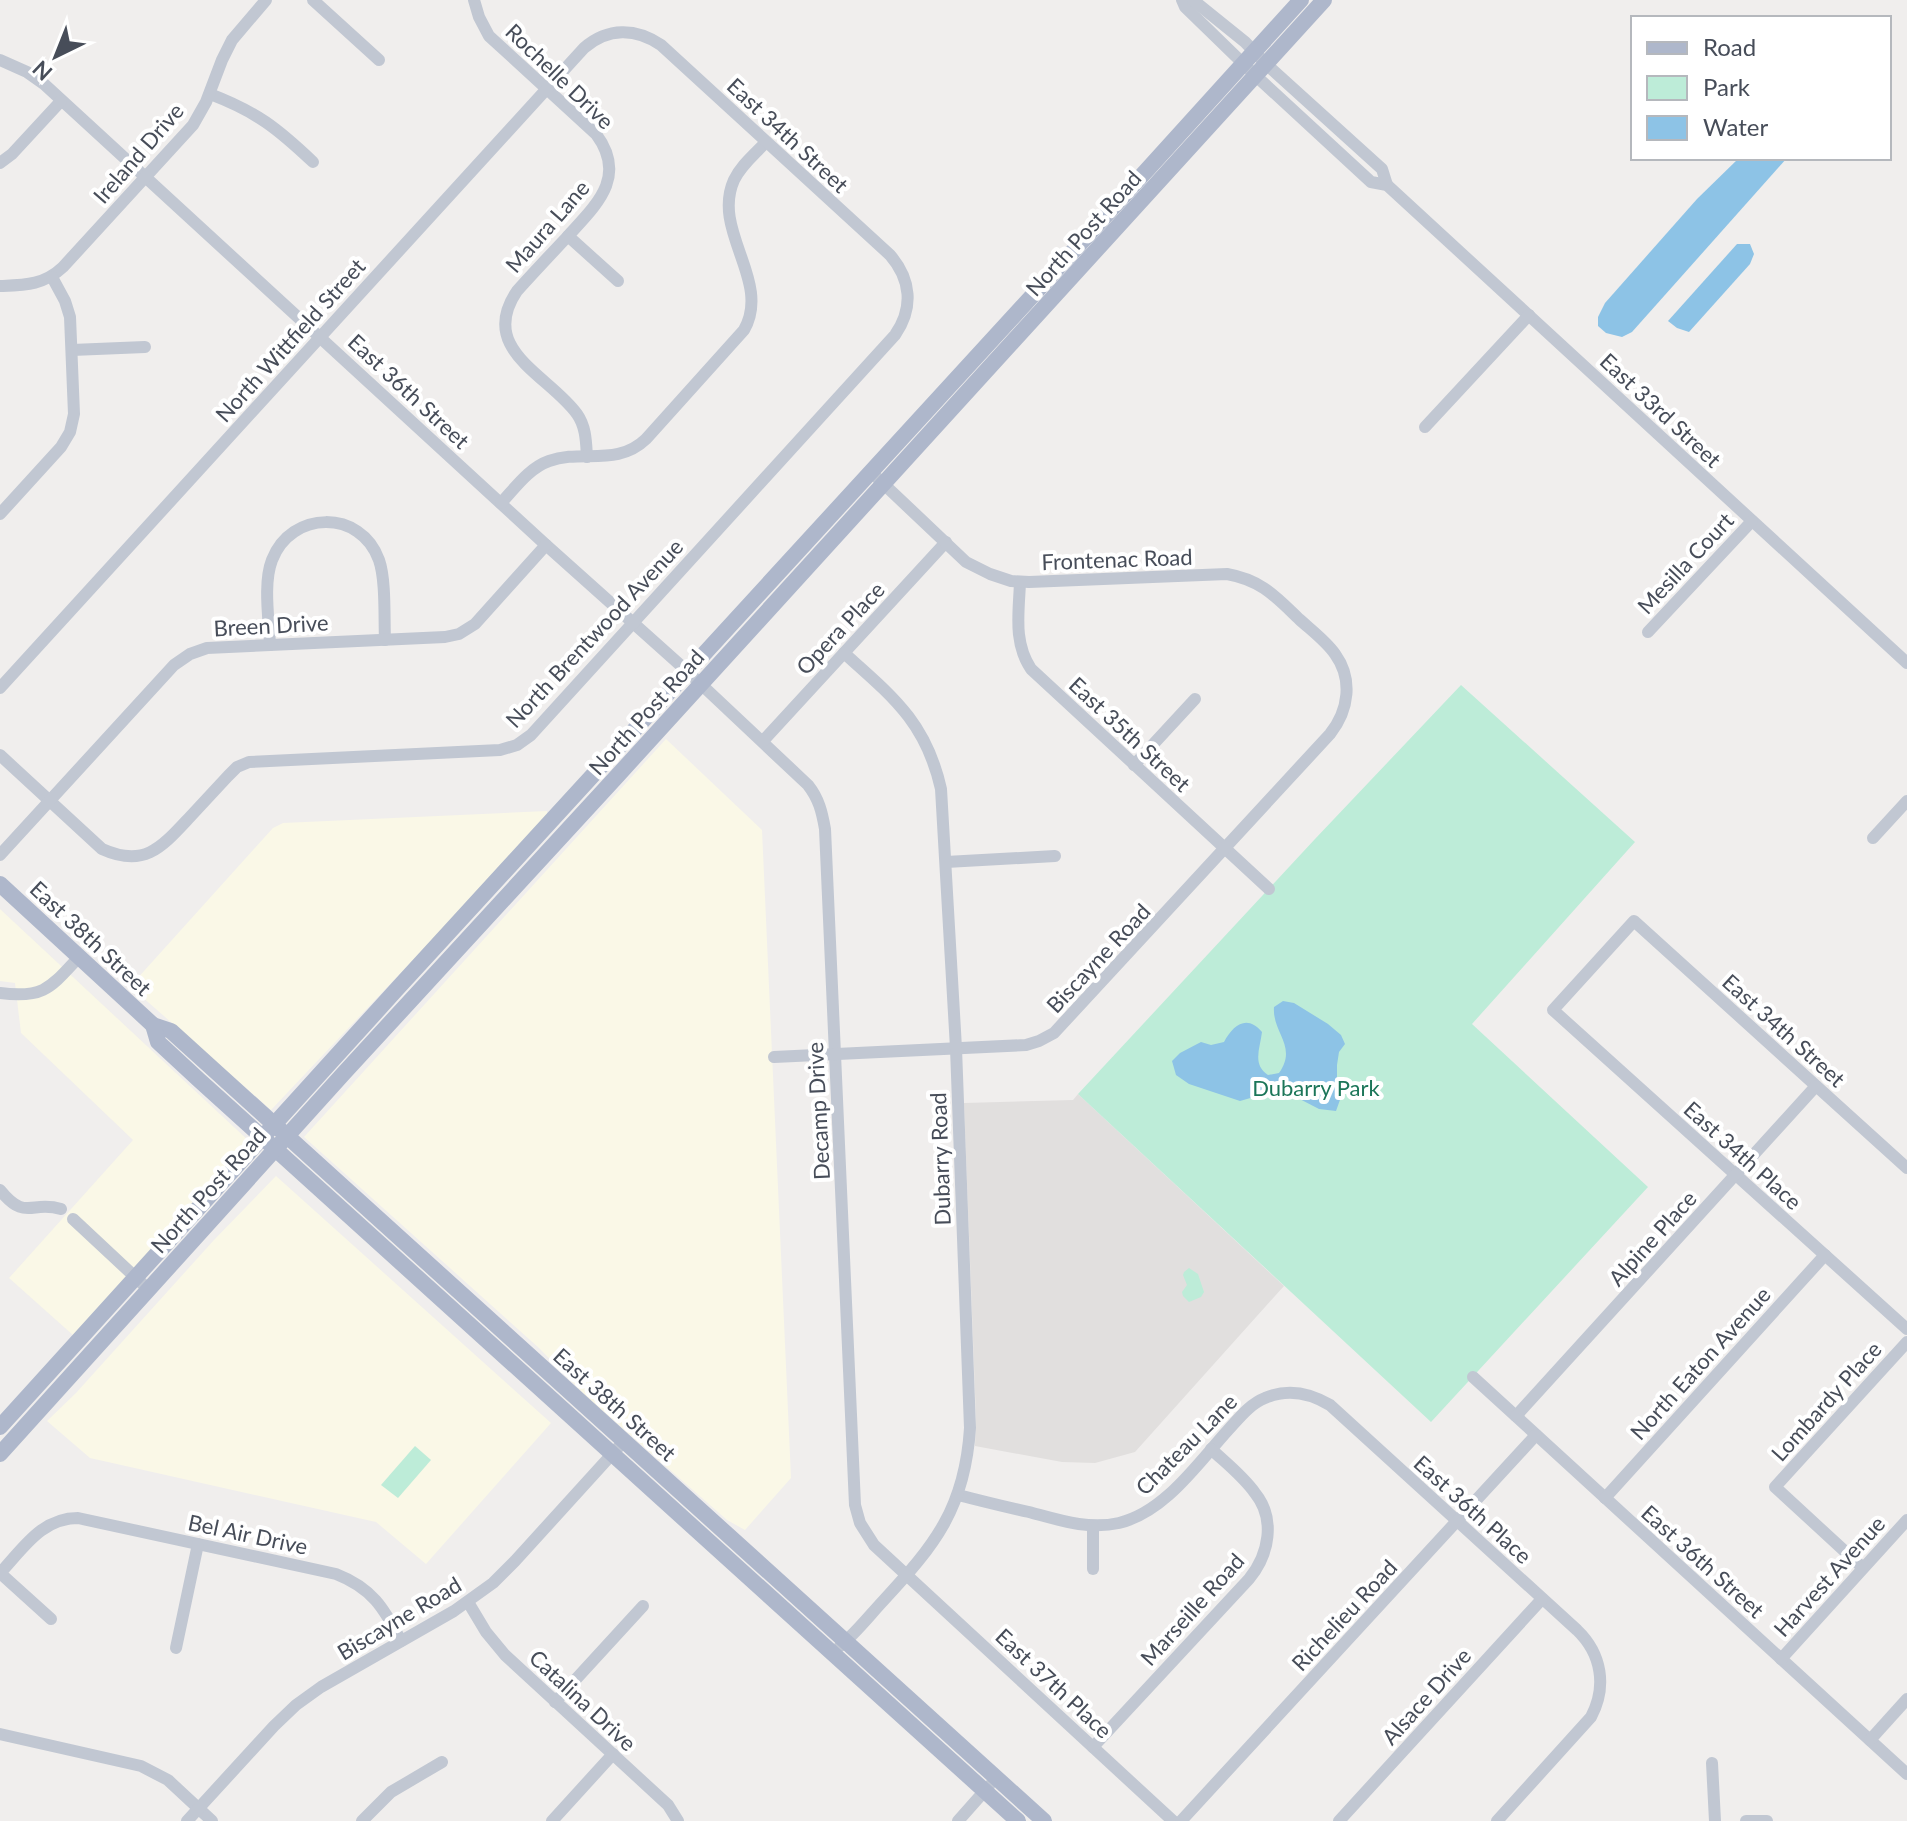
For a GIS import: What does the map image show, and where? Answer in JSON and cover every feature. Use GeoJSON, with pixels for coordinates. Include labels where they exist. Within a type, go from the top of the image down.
{"type":"FeatureCollection","features":[{"type":"Feature","properties":{"kind":"main road","name":"North Post Road"},"geometry":{"type":"LineString","coordinates":[[1255,63],[1301,0]]}},
{"type":"Feature","properties":{"kind":"main road","name":"North Post Road"},"geometry":{"type":"LineString","coordinates":[[0,1427],[135,1277],[274,1136],[1255,63],[1324,0]]}},
{"type":"Feature","properties":{"kind":"main road","name":"East 38th Street"},"geometry":{"type":"LineString","coordinates":[[0,884],[153,1025],[171,1031],[274,1136],[612,1454],[1044,1821]]}},
{"type":"Feature","properties":{"kind":"main road","name":"North Post Road"},"geometry":{"type":"LineString","coordinates":[[0,1454],[148,1289],[274,1136]]}},
{"type":"Feature","properties":{"kind":"main road","name":"East 38th Street"},"geometry":{"type":"LineString","coordinates":[[274,1136],[624,1441],[1018,1821]]}},
{"type":"Feature","properties":{"kind":"street","name":"Ireland Drive"},"geometry":{"type":"LineString","coordinates":[[52,277],[193,125],[210,94],[232,40],[266,0]]}},
{"type":"Feature","properties":{"kind":"street"},"geometry":{"type":"LineString","coordinates":[[313,0],[379,60]]}},
{"type":"Feature","properties":{"kind":"street","name":"Rochelle Drive"},"geometry":{"type":"LineString","coordinates":[[474,0],[489,36],[601,141],[608,157],[608,182]]}},
{"type":"Feature","properties":{"kind":"street","name":"East 33rd Street"},"geometry":{"type":"LineString","coordinates":[[1182,0],[1185,7],[1382,169],[1387,185],[1907,663]]}},
{"type":"Feature","properties":{"kind":"street","name":"East 33rd Street"},"geometry":{"type":"LineString","coordinates":[[1193,0],[1218,18],[1255,63]]}},
{"type":"Feature","properties":{"kind":"street","name":"North Wittfield Street"},"geometry":{"type":"LineString","coordinates":[[0,688],[587,46],[600,37],[618,32]]}},
{"type":"Feature","properties":{"kind":"street","name":"East 34th Street"},"geometry":{"type":"LineString","coordinates":[[618,32],[643,34],[661,45],[893,258],[903,273],[908,294]]}},
{"type":"Feature","properties":{"kind":"street"},"geometry":{"type":"LineString","coordinates":[[0,60],[27,72],[61,101],[0,163]]}},
{"type":"Feature","properties":{"kind":"street"},"geometry":{"type":"LineString","coordinates":[[210,94],[258,115],[313,162]]}},
{"type":"Feature","properties":{"kind":"street","name":"East 36th Street"},"geometry":{"type":"LineString","coordinates":[[61,101],[695,678]]}},
{"type":"Feature","properties":{"kind":"street"},"geometry":{"type":"LineString","coordinates":[[501,503],[539,465],[563,457],[616,455],[639,445],[744,330],[751,314],[753,295],[730,221],[729,200],[737,176],[766,142]]}},
{"type":"Feature","properties":{"kind":"street","name":"Maura Lane"},"geometry":{"type":"LineString","coordinates":[[587,457],[586,435],[577,415],[519,359],[512,349],[506,328],[508,308],[515,295],[599,202],[608,182]]}},
{"type":"Feature","properties":{"kind":"street"},"geometry":{"type":"LineString","coordinates":[[568,236],[618,281]]}},
{"type":"Feature","properties":{"kind":"street"},"geometry":{"type":"LineString","coordinates":[[0,286],[34,284],[52,277],[62,293],[68,309],[72,350],[74,419],[61,447],[0,514]]}},
{"type":"Feature","properties":{"kind":"street","name":"North Brentwood Avenue"},"geometry":{"type":"LineString","coordinates":[[50,801],[102,849],[131,857],[147,854],[163,845],[231,773],[249,762],[500,750],[521,742],[531,735],[895,335],[906,316],[908,294]]}},
{"type":"Feature","properties":{"kind":"street"},"geometry":{"type":"LineString","coordinates":[[1425,427],[1529,315]]}},
{"type":"Feature","properties":{"kind":"street"},"geometry":{"type":"LineString","coordinates":[[72,350],[145,347]]}},
{"type":"Feature","properties":{"kind":"street","name":"Frontenac Road"},"geometry":{"type":"LineString","coordinates":[[878,478],[959,556],[978,569],[999,577],[1020,582],[1227,574],[1248,579],[1267,589],[1332,650],[1344,670],[1347,692]]}},
{"type":"Feature","properties":{"kind":"street","name":"Mesilla Court"},"geometry":{"type":"LineString","coordinates":[[1648,632],[1752,521]]}},
{"type":"Feature","properties":{"kind":"street"},"geometry":{"type":"LineString","coordinates":[[270,645],[267,582],[271,560],[292,533],[324,522],[344,524],[358,531],[367,539],[378,558],[382,574],[385,640]]}},
{"type":"Feature","properties":{"kind":"street","name":"Opera Place"},"geometry":{"type":"LineString","coordinates":[[763,741],[946,542]]}},
{"type":"Feature","properties":{"kind":"street","name":"Breen Drive"},"geometry":{"type":"LineString","coordinates":[[0,855],[180,660],[193,652],[270,645],[445,637],[466,630],[477,621],[546,545]]}},
{"type":"Feature","properties":{"kind":"street","name":"East 35th Street"},"geometry":{"type":"LineString","coordinates":[[1020,582],[1018,633],[1029,665],[1269,889]]}},
{"type":"Feature","properties":{"kind":"street","name":"Dubarry Road"},"geometry":{"type":"LineString","coordinates":[[839,1647],[925,1555],[939,1534],[958,1495],[966,1465],[970,1428],[956,1048],[941,789],[928,748],[916,725],[897,701],[844,653]]}},
{"type":"Feature","properties":{"kind":"street","name":"Decamp Drive"},"geometry":{"type":"LineString","coordinates":[[695,678],[808,785],[816,796],[823,817],[855,1505],[860,1523],[871,1541],[906,1575]]}},
{"type":"Feature","properties":{"kind":"street","name":"Biscayne Road"},"geometry":{"type":"LineString","coordinates":[[774,1057],[1026,1045],[1058,1031],[1334,730],[1342,715],[1347,692]]}},
{"type":"Feature","properties":{"kind":"street"},"geometry":{"type":"LineString","coordinates":[[1134,765],[1195,699]]}},
{"type":"Feature","properties":{"kind":"street"},"geometry":{"type":"LineString","coordinates":[[0,755],[50,801]]}},
{"type":"Feature","properties":{"kind":"street"},"geometry":{"type":"LineString","coordinates":[[1873,838],[1907,801]]}},
{"type":"Feature","properties":{"kind":"street"},"geometry":{"type":"LineString","coordinates":[[946,862],[1055,856]]}},
{"type":"Feature","properties":{"kind":"street","name":"East 34th Street"},"geometry":{"type":"LineString","coordinates":[[1553,1010],[1634,921],[1907,1168]]}},
{"type":"Feature","properties":{"kind":"street"},"geometry":{"type":"LineString","coordinates":[[0,993],[38,993],[56,981],[79,957]]}},
{"type":"Feature","properties":{"kind":"street","name":"East 34th Place"},"geometry":{"type":"LineString","coordinates":[[1553,1010],[1907,1329]]}},
{"type":"Feature","properties":{"kind":"street","name":"Alpine Place"},"geometry":{"type":"LineString","coordinates":[[1516,1416],[1816,1086]]}},
{"type":"Feature","properties":{"kind":"street"},"geometry":{"type":"LineString","coordinates":[[0,1190],[9,1201],[22,1208],[47,1206],[61,1209]]}},
{"type":"Feature","properties":{"kind":"street"},"geometry":{"type":"LineString","coordinates":[[73,1219],[148,1289]]}},
{"type":"Feature","properties":{"kind":"street","name":"North Eaton Avenue"},"geometry":{"type":"LineString","coordinates":[[1605,1498],[1825,1255]]}},
{"type":"Feature","properties":{"kind":"street","name":"Lombardy Place"},"geometry":{"type":"LineString","coordinates":[[1863,1568],[1775,1487],[1907,1342]]}},
{"type":"Feature","properties":{"kind":"street","name":"East 36th Street"},"geometry":{"type":"LineString","coordinates":[[1473,1377],[1907,1774]]}},
{"type":"Feature","properties":{"kind":"street","name":"Chateau Lane"},"geometry":{"type":"LineString","coordinates":[[958,1495],[1075,1524],[1093,1526],[1119,1523],[1151,1509],[1171,1493],[1247,1409],[1262,1399],[1283,1393],[1301,1393]]}},
{"type":"Feature","properties":{"kind":"street","name":"East 36th Place"},"geometry":{"type":"LineString","coordinates":[[1301,1393],[1330,1405],[1583,1636],[1595,1654],[1600,1671],[1600,1692],[1595,1710],[1502,1819]]}},
{"type":"Feature","properties":{"kind":"street","name":"Richelieu Road"},"geometry":{"type":"LineString","coordinates":[[1181,1821],[1536,1435]]}},
{"type":"Feature","properties":{"kind":"street","name":"Biscayne Road"},"geometry":{"type":"LineString","coordinates":[[187,1821],[296,1705],[321,1687],[468,1602],[509,1567],[624,1441]]}},
{"type":"Feature","properties":{"kind":"street","name":"Marseille Road"},"geometry":{"type":"LineString","coordinates":[[1093,1747],[1249,1579],[1263,1557],[1268,1532],[1261,1502],[1249,1485],[1211,1449]]}},
{"type":"Feature","properties":{"kind":"street","name":"Bel Air Drive"},"geometry":{"type":"LineString","coordinates":[[0,1573],[36,1533],[57,1520],[84,1519],[349,1579],[379,1603],[401,1641]]}},
{"type":"Feature","properties":{"kind":"street","name":"Harvest Avenue"},"geometry":{"type":"LineString","coordinates":[[1781,1659],[1907,1520]]}},
{"type":"Feature","properties":{"kind":"street"},"geometry":{"type":"LineString","coordinates":[[1093,1526],[1093,1569]]}},
{"type":"Feature","properties":{"kind":"street"},"geometry":{"type":"LineString","coordinates":[[176,1648],[198,1544]]}},
{"type":"Feature","properties":{"kind":"street"},"geometry":{"type":"LineString","coordinates":[[0,1573],[51,1619]]}},
{"type":"Feature","properties":{"kind":"street","name":"East 37th Place"},"geometry":{"type":"LineString","coordinates":[[906,1575],[1173,1821]]}},
{"type":"Feature","properties":{"kind":"street","name":"Alsace Drive"},"geometry":{"type":"LineString","coordinates":[[1339,1821],[1542,1599]]}},
{"type":"Feature","properties":{"kind":"street","name":"Catalina Drive"},"geometry":{"type":"LineString","coordinates":[[468,1602],[496,1646],[519,1670],[668,1805],[678,1821]]}},
{"type":"Feature","properties":{"kind":"street"},"geometry":{"type":"LineString","coordinates":[[555,1702],[643,1606]]}},
{"type":"Feature","properties":{"kind":"street"},"geometry":{"type":"LineString","coordinates":[[1870,1740],[1907,1699]]}},
{"type":"Feature","properties":{"kind":"street"},"geometry":{"type":"LineString","coordinates":[[0,1734],[141,1766],[168,1780],[212,1821]]}},
{"type":"Feature","properties":{"kind":"street"},"geometry":{"type":"LineString","coordinates":[[552,1821],[613,1754]]}},
{"type":"Feature","properties":{"kind":"street"},"geometry":{"type":"LineString","coordinates":[[362,1821],[391,1792],[442,1762]]}},
{"type":"Feature","properties":{"kind":"street"},"geometry":{"type":"LineString","coordinates":[[1712,1763],[1715,1821]]}},
{"type":"Feature","properties":{"kind":"street"},"geometry":{"type":"LineString","coordinates":[[958,1821],[997,1778]]}},
{"type":"Feature","properties":{"kind":"street"},"geometry":{"type":"LineString","coordinates":[[1746,1821],[1767,1821]]}},
{"type":"Feature","properties":{"kind":"shaded area"},"geometry":{"type":"Polygon","coordinates":[[[666,739],[762,830],[791,1478],[745,1530],[727,1520],[585,1395],[539,1348],[304,1137],[666,739]]]}},
{"type":"Feature","properties":{"kind":"shaded area"},"geometry":{"type":"Polygon","coordinates":[[[547,811],[547,818],[271,1110],[124,981],[135,981],[273,828],[283,823],[547,811]]]}},
{"type":"Feature","properties":{"kind":"shaded area"},"geometry":{"type":"Polygon","coordinates":[[[0,909],[250,1142],[74,1336],[9,1278],[133,1140],[21,1033],[15,983],[0,981],[0,909]]]}},
{"type":"Feature","properties":{"kind":"shaded area"},"geometry":{"type":"Polygon","coordinates":[[[1078,1094],[1284,1286],[1135,1452],[1095,1463],[1062,1462],[975,1446],[964,1103],[1073,1100],[1078,1094]]]}},
{"type":"Feature","properties":{"kind":"shaded area"},"geometry":{"type":"Polygon","coordinates":[[[276,1176],[551,1423],[426,1564],[376,1522],[90,1458],[47,1421],[276,1176]]]}},
{"type":"Feature","properties":{"kind":"green space","name":"Dubarry Park"},"geometry":{"type":"Polygon","coordinates":[[[1461,685],[1635,842],[1472,1024],[1648,1187],[1431,1422],[1078,1094],[1461,685]]]}},
{"type":"Feature","properties":{"kind":"green space"},"geometry":{"type":"Polygon","coordinates":[[[1189,1268],[1198,1274],[1204,1292],[1201,1297],[1189,1302],[1182,1292],[1187,1285],[1183,1275],[1189,1268]]]}},
{"type":"Feature","properties":{"kind":"green space"},"geometry":{"type":"Polygon","coordinates":[[[415,1446],[431,1460],[398,1498],[381,1485],[415,1446]]]}},
{"type":"Feature","properties":{"kind":"water"},"geometry":{"type":"Polygon","coordinates":[[[1737,160],[1785,160],[1632,332],[1622,337],[1606,333],[1598,326],[1598,317],[1605,303],[1697,199],[1737,160]]]}},
{"type":"Feature","properties":{"kind":"water"},"geometry":{"type":"Polygon","coordinates":[[[1737,244],[1750,244],[1754,254],[1750,264],[1689,332],[1668,321],[1737,244]]]}},
{"type":"Feature","properties":{"kind":"water"},"geometry":{"type":"Polygon","coordinates":[[[1283,1001],[1294,1003],[1341,1035],[1345,1044],[1339,1052],[1337,1065],[1341,1097],[1336,1111],[1319,1109],[1290,1094],[1275,1091],[1240,1101],[1189,1084],[1176,1075],[1172,1061],[1180,1053],[1201,1042],[1211,1045],[1224,1042],[1236,1027],[1246,1023],[1262,1032],[1258,1056],[1263,1071],[1268,1075],[1279,1073],[1286,1055],[1274,1007],[1283,1001]]]}}]}
